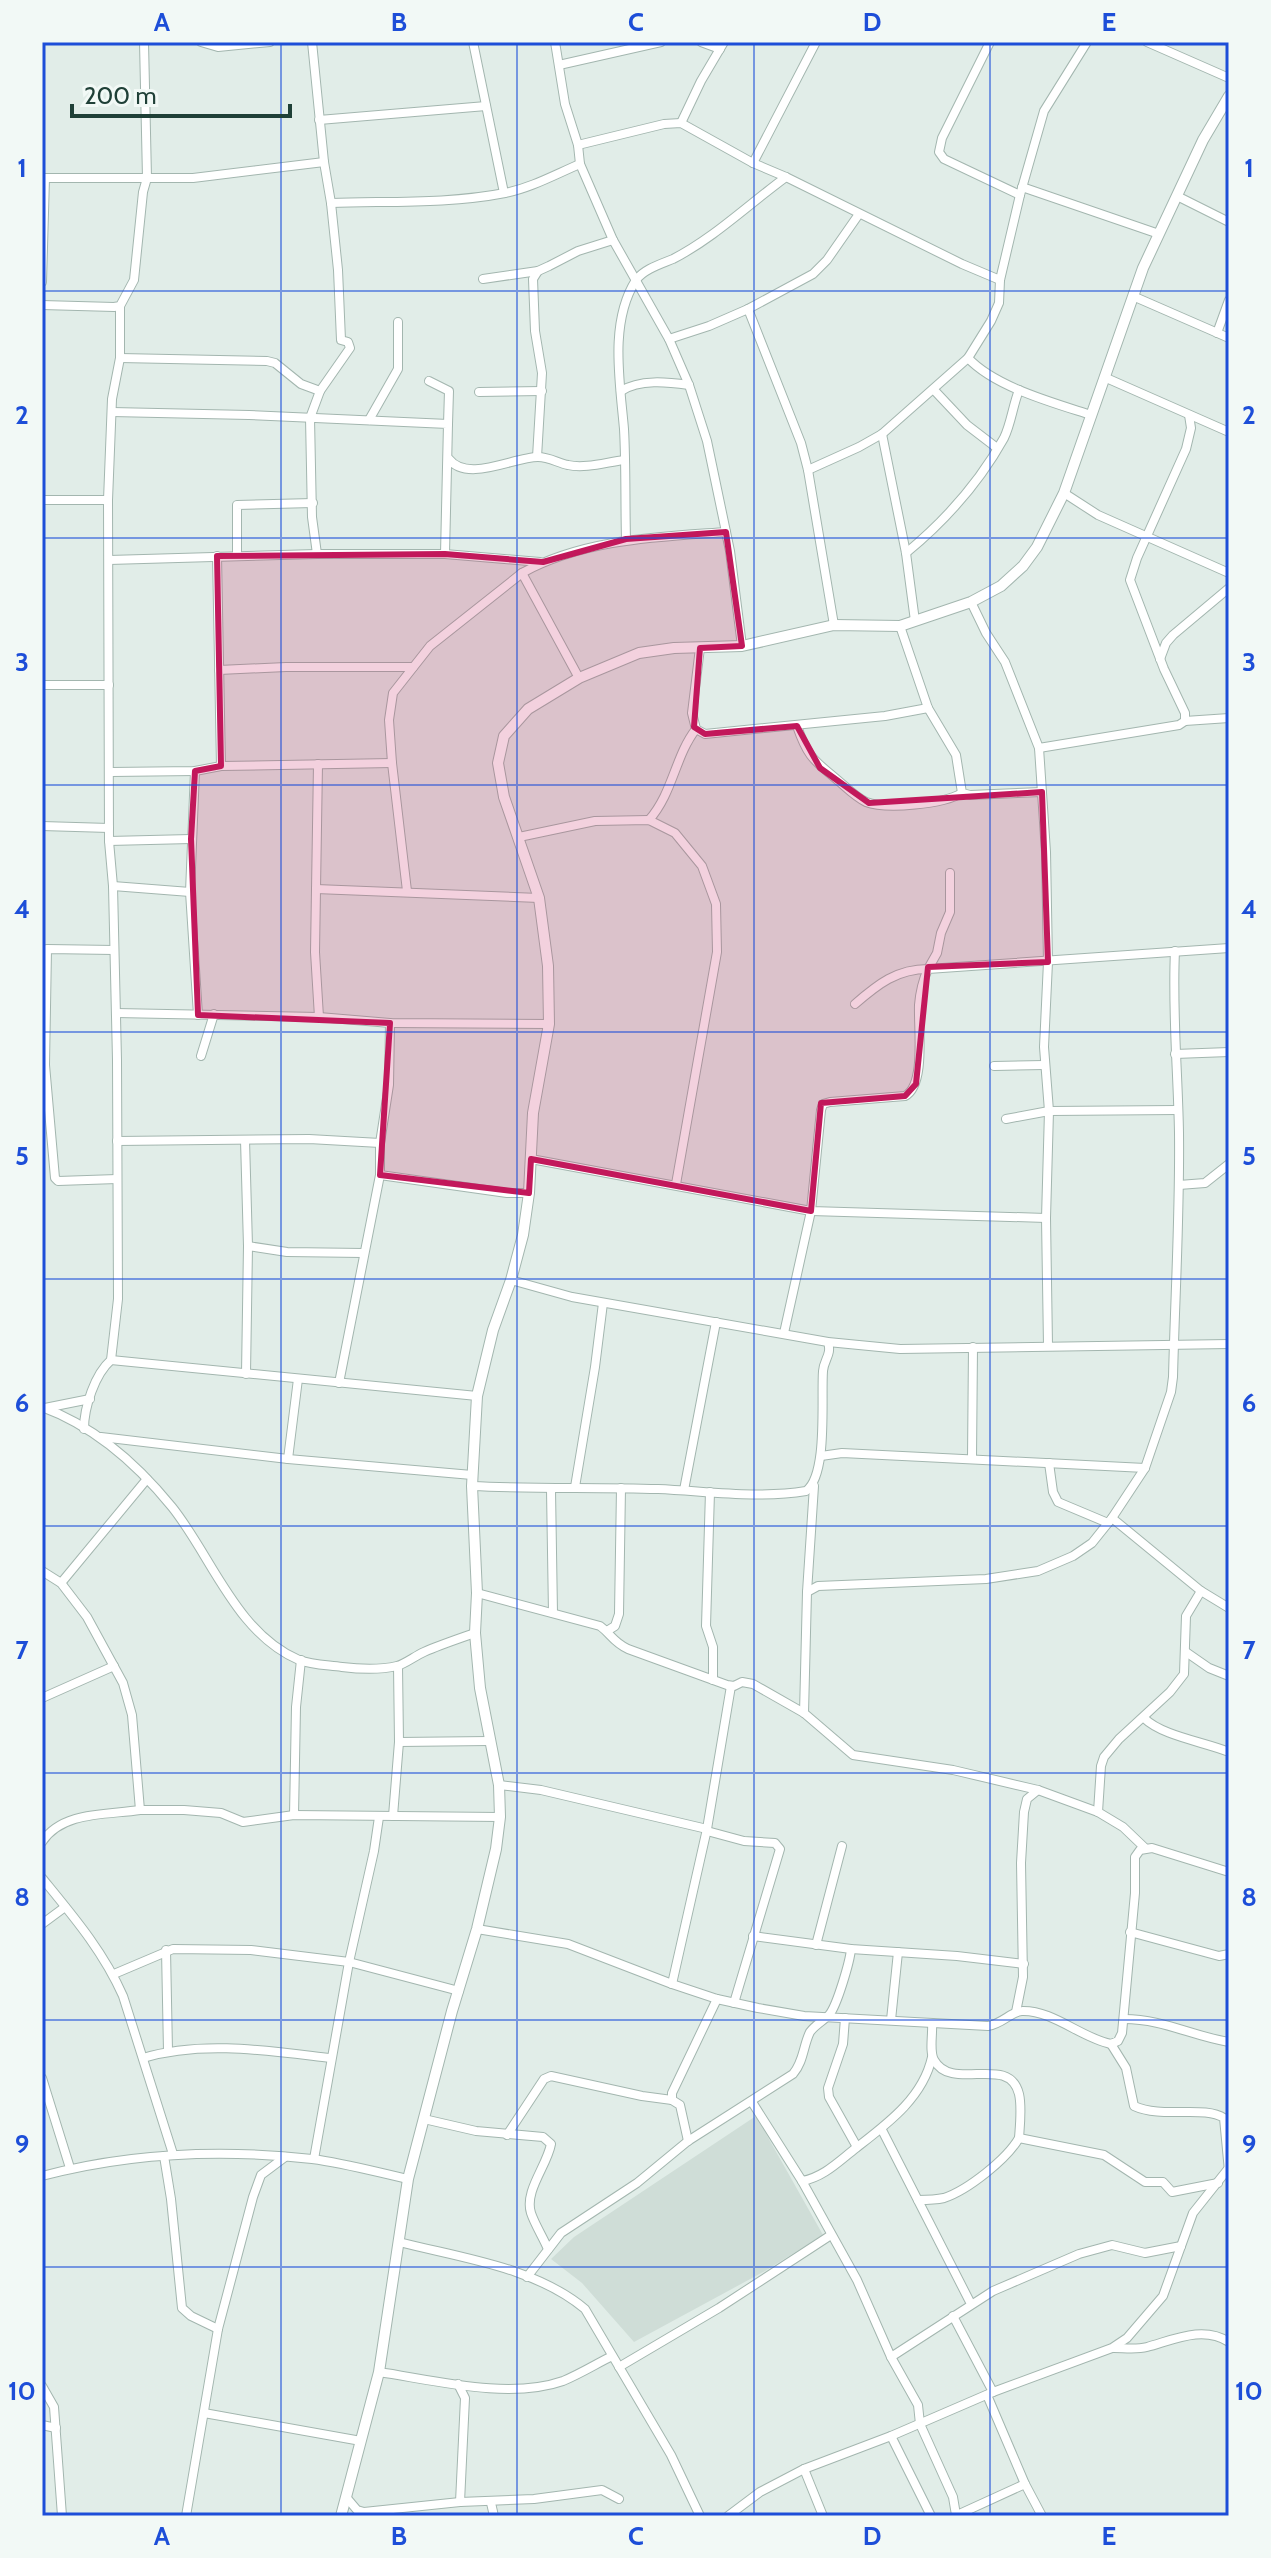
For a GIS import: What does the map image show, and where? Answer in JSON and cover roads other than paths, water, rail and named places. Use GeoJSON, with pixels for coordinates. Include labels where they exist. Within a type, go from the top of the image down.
{"type":"FeatureCollection","features":[{"type":"Feature","properties":{"kind":"street"},"geometry":{"type":"LineString","coordinates":[[84,1429],[90,1399],[104,1366],[111,1360],[118,1314],[116,1013],[109,841],[108,500],[112,412],[120,358],[120,306],[134,280],[142,198],[147,178],[144,42]]}},
{"type":"Feature","properties":{"kind":"street"},"geometry":{"type":"LineString","coordinates":[[201,42],[218,47],[270,42]]}},
{"type":"Feature","properties":{"kind":"street"},"geometry":{"type":"LineString","coordinates":[[312,42],[331,203],[341,340],[348,342],[350,348],[320,391],[310,418],[317,554]]}},
{"type":"Feature","properties":{"kind":"street"},"geometry":{"type":"LineString","coordinates":[[473,42],[504,193]]}},
{"type":"Feature","properties":{"kind":"street"},"geometry":{"type":"LineString","coordinates":[[555,42],[565,104],[578,145],[580,164],[613,240],[669,339],[689,385],[707,441],[726,532],[742,646]]}},
{"type":"Feature","properties":{"kind":"street"},"geometry":{"type":"LineString","coordinates":[[559,65],[661,42]]}},
{"type":"Feature","properties":{"kind":"street"},"geometry":{"type":"LineString","coordinates":[[681,123],[722,46],[701,42]]}},
{"type":"Feature","properties":{"kind":"street"},"geometry":{"type":"LineString","coordinates":[[753,163],[816,42]]}},
{"type":"Feature","properties":{"kind":"street"},"geometry":{"type":"LineString","coordinates":[[990,42],[942,138],[939,152],[944,159],[1021,191],[1159,234]]}},
{"type":"Feature","properties":{"kind":"street"},"geometry":{"type":"LineString","coordinates":[[808,470],[882,434],[968,358],[999,303],[1000,280],[1044,111],[1087,42]]}},
{"type":"Feature","properties":{"kind":"street"},"geometry":{"type":"LineString","coordinates":[[1147,42],[1229,78]]}},
{"type":"Feature","properties":{"kind":"street"},"geometry":{"type":"LineString","coordinates":[[341,2516],[379,2372],[408,2179],[477,1929],[496,1849],[500,1817],[499,1785],[489,1741],[475,1633],[477,1593],[472,1481],[477,1396],[493,1330],[523,1235],[529,1193],[533,1113],[549,1024],[548,966],[539,898],[504,797],[498,763],[504,736],[528,709],[579,678],[639,653],[674,648],[742,646],[834,625],[900,626],[971,602],[1001,586],[1023,566],[1037,547],[1064,493],[1143,268],[1203,140],[1229,96]]}},
{"type":"Feature","properties":{"kind":"street"},"geometry":{"type":"LineString","coordinates":[[319,120],[486,106]]}},
{"type":"Feature","properties":{"kind":"street"},"geometry":{"type":"LineString","coordinates":[[578,145],[664,124],[681,123],[753,163],[1000,280]]}},
{"type":"Feature","properties":{"kind":"street"},"geometry":{"type":"LineString","coordinates":[[42,282],[43,178],[193,178],[324,162]]}},
{"type":"Feature","properties":{"kind":"street"},"geometry":{"type":"LineString","coordinates":[[331,203],[446,199],[504,193],[524,188],[580,164]]}},
{"type":"Feature","properties":{"kind":"street"},"geometry":{"type":"LineString","coordinates":[[626,539],[619,353],[622,316],[636,280],[642,273],[684,253],[786,177]]}},
{"type":"Feature","properties":{"kind":"street"},"geometry":{"type":"LineString","coordinates":[[1177,196],[1229,222]]}},
{"type":"Feature","properties":{"kind":"street"},"geometry":{"type":"LineString","coordinates":[[669,339],[748,309],[813,274],[827,260],[859,214]]}},
{"type":"Feature","properties":{"kind":"street"},"geometry":{"type":"LineString","coordinates":[[483,279],[538,271],[578,251],[613,240]]}},
{"type":"Feature","properties":{"kind":"street"},"geometry":{"type":"LineString","coordinates":[[537,457],[542,391],[533,279],[538,271]]}},
{"type":"Feature","properties":{"kind":"street"},"geometry":{"type":"LineString","coordinates":[[1135,297],[1229,338]]}},
{"type":"Feature","properties":{"kind":"street"},"geometry":{"type":"LineString","coordinates":[[1217,333],[1229,300]]}},
{"type":"Feature","properties":{"kind":"street"},"geometry":{"type":"LineString","coordinates":[[42,305],[120,306]]}},
{"type":"Feature","properties":{"kind":"street"},"geometry":{"type":"LineString","coordinates":[[748,309],[791,417],[808,470],[834,625]]}},
{"type":"Feature","properties":{"kind":"street"},"geometry":{"type":"LineString","coordinates":[[369,420],[398,369],[398,322]]}},
{"type":"Feature","properties":{"kind":"street"},"geometry":{"type":"LineString","coordinates":[[120,358],[267,361],[275,363],[301,384],[320,391]]}},
{"type":"Feature","properties":{"kind":"street"},"geometry":{"type":"LineString","coordinates":[[968,358],[983,371],[1019,390],[1091,415]]}},
{"type":"Feature","properties":{"kind":"street"},"geometry":{"type":"LineString","coordinates":[[1104,377],[1229,432]]}},
{"type":"Feature","properties":{"kind":"street"},"geometry":{"type":"LineString","coordinates":[[429,381],[449,391],[445,554]]}},
{"type":"Feature","properties":{"kind":"street"},"geometry":{"type":"LineString","coordinates":[[621,391],[632,384],[643,383],[689,385]]}},
{"type":"Feature","properties":{"kind":"street"},"geometry":{"type":"LineString","coordinates":[[934,390],[967,425],[997,448]]}},
{"type":"Feature","properties":{"kind":"street"},"geometry":{"type":"LineString","coordinates":[[906,553],[955,509],[970,489],[1005,435],[1019,390]]}},
{"type":"Feature","properties":{"kind":"street"},"geometry":{"type":"LineString","coordinates":[[479,392],[542,391]]}},
{"type":"Feature","properties":{"kind":"street"},"geometry":{"type":"LineString","coordinates":[[112,412],[448,424]]}},
{"type":"Feature","properties":{"kind":"street"},"geometry":{"type":"LineString","coordinates":[[1185,721],[1185,713],[1160,659],[1130,580],[1146,536],[1186,449],[1191,428],[1189,415]]}},
{"type":"Feature","properties":{"kind":"street"},"geometry":{"type":"LineString","coordinates":[[882,434],[906,553],[915,621]]}},
{"type":"Feature","properties":{"kind":"street"},"geometry":{"type":"LineString","coordinates":[[449,459],[454,465],[468,469],[496,467],[537,457],[568,465],[624,460]]}},
{"type":"Feature","properties":{"kind":"street"},"geometry":{"type":"LineString","coordinates":[[1064,493],[1098,515],[1229,573]]}},
{"type":"Feature","properties":{"kind":"street"},"geometry":{"type":"LineString","coordinates":[[42,500],[108,500]]}},
{"type":"Feature","properties":{"kind":"street"},"geometry":{"type":"LineString","coordinates":[[237,556],[237,505],[313,503]]}},
{"type":"Feature","properties":{"kind":"street"},"geometry":{"type":"LineString","coordinates":[[407,891],[392,763],[390,706],[393,693],[430,646],[522,573],[543,562],[626,539],[726,532]]}},
{"type":"Feature","properties":{"kind":"street"},"geometry":{"type":"LineString","coordinates":[[109,560],[445,554],[543,562]]}},
{"type":"Feature","properties":{"kind":"street"},"geometry":{"type":"LineString","coordinates":[[217,556],[221,766]]}},
{"type":"Feature","properties":{"kind":"street"},"geometry":{"type":"LineString","coordinates":[[522,573],[579,678]]}},
{"type":"Feature","properties":{"kind":"street"},"geometry":{"type":"LineString","coordinates":[[1160,659],[1173,635],[1229,588]]}},
{"type":"Feature","properties":{"kind":"street"},"geometry":{"type":"LineString","coordinates":[[971,602],[1005,662],[1039,748],[1048,962],[1044,1065],[1049,1111],[1046,1218],[1048,1345]]}},
{"type":"Feature","properties":{"kind":"street"},"geometry":{"type":"LineString","coordinates":[[900,626],[928,708],[956,755],[962,793]]}},
{"type":"Feature","properties":{"kind":"street"},"geometry":{"type":"LineString","coordinates":[[649,820],[675,775],[680,755],[696,729],[692,713],[700,648]]}},
{"type":"Feature","properties":{"kind":"street"},"geometry":{"type":"LineString","coordinates":[[219,670],[413,667]]}},
{"type":"Feature","properties":{"kind":"street"},"geometry":{"type":"LineString","coordinates":[[42,685],[109,685]]}},
{"type":"Feature","properties":{"kind":"street"},"geometry":{"type":"LineString","coordinates":[[696,729],[705,734],[797,726],[928,708]]}},
{"type":"Feature","properties":{"kind":"street"},"geometry":{"type":"LineString","coordinates":[[1039,748],[1179,725],[1185,721],[1229,718]]}},
{"type":"Feature","properties":{"kind":"street"},"geometry":{"type":"LineString","coordinates":[[797,726],[807,750],[820,768],[849,792],[869,803],[937,803],[962,793],[1042,792]]}},
{"type":"Feature","properties":{"kind":"street"},"geometry":{"type":"LineString","coordinates":[[111,772],[195,771],[221,766],[392,763]]}},
{"type":"Feature","properties":{"kind":"street"},"geometry":{"type":"LineString","coordinates":[[318,764],[315,952],[319,1017]]}},
{"type":"Feature","properties":{"kind":"street"},"geometry":{"type":"LineString","coordinates":[[195,771],[190,892],[198,1015]]}},
{"type":"Feature","properties":{"kind":"street"},"geometry":{"type":"LineString","coordinates":[[519,837],[595,821],[649,820],[675,833],[702,866],[716,904],[717,952],[676,1184]]}},
{"type":"Feature","properties":{"kind":"street"},"geometry":{"type":"LineString","coordinates":[[42,826],[109,828]]}},
{"type":"Feature","properties":{"kind":"street"},"geometry":{"type":"LineString","coordinates":[[109,841],[191,839]]}},
{"type":"Feature","properties":{"kind":"street"},"geometry":{"type":"LineString","coordinates":[[784,1333],[811,1211],[823,1104],[905,1096],[912,1092],[916,1084],[919,1005],[928,969],[937,953],[950,912],[950,873]]}},
{"type":"Feature","properties":{"kind":"street"},"geometry":{"type":"LineString","coordinates":[[113,886],[190,892]]}},
{"type":"Feature","properties":{"kind":"street"},"geometry":{"type":"LineString","coordinates":[[316,889],[539,898]]}},
{"type":"Feature","properties":{"kind":"street"},"geometry":{"type":"LineString","coordinates":[[114,950],[73,947],[47,950],[45,1065],[46,1119],[55,1178],[58,1181],[117,1179]]}},
{"type":"Feature","properties":{"kind":"street"},"geometry":{"type":"LineString","coordinates":[[855,1004],[890,976],[905,970],[1229,948]]}},
{"type":"Feature","properties":{"kind":"street"},"geometry":{"type":"LineString","coordinates":[[807,1592],[818,1586],[986,1579],[1038,1571],[1073,1556],[1092,1543],[1145,1468],[1171,1392],[1174,1346],[1179,1185],[1173,1006],[1175,951]]}},
{"type":"Feature","properties":{"kind":"street"},"geometry":{"type":"LineString","coordinates":[[116,1013],[319,1017],[390,1023],[549,1024]]}},
{"type":"Feature","properties":{"kind":"street"},"geometry":{"type":"LineString","coordinates":[[201,1056],[214,1014]]}},
{"type":"Feature","properties":{"kind":"street"},"geometry":{"type":"LineString","coordinates":[[339,1383],[380,1175],[380,1143],[389,1085],[390,1023]]}},
{"type":"Feature","properties":{"kind":"street"},"geometry":{"type":"LineString","coordinates":[[1175,1054],[1229,1052]]}},
{"type":"Feature","properties":{"kind":"street"},"geometry":{"type":"LineString","coordinates":[[994,1066],[1044,1065]]}},
{"type":"Feature","properties":{"kind":"street"},"geometry":{"type":"LineString","coordinates":[[1006,1119],[1049,1111],[1178,1110]]}},
{"type":"Feature","properties":{"kind":"street"},"geometry":{"type":"LineString","coordinates":[[117,1141],[309,1139],[380,1143]]}},
{"type":"Feature","properties":{"kind":"street"},"geometry":{"type":"LineString","coordinates":[[245,1140],[248,1246],[246,1374]]}},
{"type":"Feature","properties":{"kind":"street"},"geometry":{"type":"LineString","coordinates":[[531,1159],[811,1211],[1046,1218]]}},
{"type":"Feature","properties":{"kind":"street"},"geometry":{"type":"LineString","coordinates":[[1179,1185],[1205,1183],[1229,1164]]}},
{"type":"Feature","properties":{"kind":"street"},"geometry":{"type":"LineString","coordinates":[[380,1175],[507,1193],[529,1193]]}},
{"type":"Feature","properties":{"kind":"street"},"geometry":{"type":"LineString","coordinates":[[248,1246],[287,1252],[363,1253]]}},
{"type":"Feature","properties":{"kind":"street"},"geometry":{"type":"LineString","coordinates":[[511,1280],[603,1303],[828,1342],[900,1349],[1229,1344]]}},
{"type":"Feature","properties":{"kind":"street"},"geometry":{"type":"LineString","coordinates":[[575,1487],[603,1303]]}},
{"type":"Feature","properties":{"kind":"street"},"geometry":{"type":"LineString","coordinates":[[684,1490],[716,1322]]}},
{"type":"Feature","properties":{"kind":"street"},"geometry":{"type":"LineString","coordinates":[[804,1713],[807,1592],[814,1486],[821,1456],[823,1370],[830,1354],[828,1342]]}},
{"type":"Feature","properties":{"kind":"street"},"geometry":{"type":"LineString","coordinates":[[972,1458],[973,1347]]}},
{"type":"Feature","properties":{"kind":"street"},"geometry":{"type":"LineString","coordinates":[[111,1360],[477,1396]]}},
{"type":"Feature","properties":{"kind":"street"},"geometry":{"type":"LineString","coordinates":[[288,1459],[298,1379]]}},
{"type":"Feature","properties":{"kind":"street"},"geometry":{"type":"LineString","coordinates":[[43,1408],[90,1399]]}},
{"type":"Feature","properties":{"kind":"street"},"geometry":{"type":"LineString","coordinates":[[43,1408],[123,1454],[194,1537],[247,1619],[270,1643],[301,1660],[355,1668],[398,1666],[428,1650],[475,1633]]}},
{"type":"Feature","properties":{"kind":"street"},"geometry":{"type":"LineString","coordinates":[[96,1436],[551,1490],[575,1487],[795,1493],[814,1486]]}},
{"type":"Feature","properties":{"kind":"street"},"geometry":{"type":"LineString","coordinates":[[821,1456],[842,1453],[1145,1468]]}},
{"type":"Feature","properties":{"kind":"street"},"geometry":{"type":"LineString","coordinates":[[1049,1463],[1058,1502],[1110,1520],[1201,1591],[1229,1608]]}},
{"type":"Feature","properties":{"kind":"street"},"geometry":{"type":"LineString","coordinates":[[61,1583],[147,1479]]}},
{"type":"Feature","properties":{"kind":"street"},"geometry":{"type":"LineString","coordinates":[[607,1631],[615,1626],[619,1614],[621,1488]]}},
{"type":"Feature","properties":{"kind":"street"},"geometry":{"type":"LineString","coordinates":[[551,1490],[553,1613]]}},
{"type":"Feature","properties":{"kind":"street"},"geometry":{"type":"LineString","coordinates":[[710,1492],[706,1626],[713,1647],[713,1680]]}},
{"type":"Feature","properties":{"kind":"street"},"geometry":{"type":"LineString","coordinates":[[42,1571],[61,1583],[87,1617],[123,1683],[132,1715],[140,1810]]}},
{"type":"Feature","properties":{"kind":"street"},"geometry":{"type":"LineString","coordinates":[[1098,1812],[1104,1757],[1184,1674],[1186,1616],[1201,1591]]}},
{"type":"Feature","properties":{"kind":"street"},"geometry":{"type":"LineString","coordinates":[[477,1593],[586,1621],[607,1631],[615,1643],[628,1649],[731,1686],[742,1682],[753,1684],[804,1713],[842,1747],[863,1758],[953,1770],[1038,1790],[1098,1812],[1123,1827],[1145,1848],[1229,1872]]}},
{"type":"Feature","properties":{"kind":"street"},"geometry":{"type":"LineString","coordinates":[[1186,1652],[1209,1668],[1229,1676]]}},
{"type":"Feature","properties":{"kind":"street"},"geometry":{"type":"LineString","coordinates":[[294,1815],[296,1707],[301,1660]]}},
{"type":"Feature","properties":{"kind":"street"},"geometry":{"type":"LineString","coordinates":[[42,1698],[114,1666]]}},
{"type":"Feature","properties":{"kind":"street"},"geometry":{"type":"LineString","coordinates":[[393,1816],[399,1742],[398,1666]]}},
{"type":"Feature","properties":{"kind":"street"},"geometry":{"type":"LineString","coordinates":[[672,1984],[707,1830],[731,1686]]}},
{"type":"Feature","properties":{"kind":"street"},"geometry":{"type":"LineString","coordinates":[[1144,1718],[1168,1731],[1229,1752]]}},
{"type":"Feature","properties":{"kind":"street"},"geometry":{"type":"LineString","coordinates":[[399,1742],[489,1741]]}},
{"type":"Feature","properties":{"kind":"street"},"geometry":{"type":"LineString","coordinates":[[499,1785],[541,1790],[778,1846],[779,1855],[734,2003]]}},
{"type":"Feature","properties":{"kind":"street"},"geometry":{"type":"LineString","coordinates":[[477,1929],[568,1944],[672,1984],[734,2003],[825,2017],[988,2026],[1007,2020],[1016,2012],[1024,1964],[1021,1878],[1024,1812],[1027,1799],[1038,1790]]}},
{"type":"Feature","properties":{"kind":"street"},"geometry":{"type":"LineString","coordinates":[[42,1842],[55,1826],[69,1820],[140,1810],[221,1813],[243,1822],[294,1815],[500,1817]]}},
{"type":"Feature","properties":{"kind":"street"},"geometry":{"type":"LineString","coordinates":[[314,2159],[330,2058],[379,1817]]}},
{"type":"Feature","properties":{"kind":"street"},"geometry":{"type":"LineString","coordinates":[[816,1945],[842,1846]]}},
{"type":"Feature","properties":{"kind":"street"},"geometry":{"type":"LineString","coordinates":[[1111,2044],[1118,2041],[1122,2033],[1135,1893],[1135,1857],[1145,1848]]}},
{"type":"Feature","properties":{"kind":"street"},"geometry":{"type":"LineString","coordinates":[[42,1878],[95,1944],[114,1974],[143,2058],[168,2155],[182,2308],[218,2329]]}},
{"type":"Feature","properties":{"kind":"street"},"geometry":{"type":"LineString","coordinates":[[42,1924],[65,1907]]}},
{"type":"Feature","properties":{"kind":"street"},"geometry":{"type":"LineString","coordinates":[[1130,1932],[1228,1956]]}},
{"type":"Feature","properties":{"kind":"street"},"geometry":{"type":"LineString","coordinates":[[753,1936],[851,1949],[1024,1964]]}},
{"type":"Feature","properties":{"kind":"street"},"geometry":{"type":"LineString","coordinates":[[527,2277],[561,2233],[637,2183],[688,2141],[793,2074],[799,2066],[809,2034],[830,2013],[848,1970],[851,1949]]}},
{"type":"Feature","properties":{"kind":"street"},"geometry":{"type":"LineString","coordinates":[[166,1950],[168,2051]]}},
{"type":"Feature","properties":{"kind":"street"},"geometry":{"type":"LineString","coordinates":[[114,1974],[166,1950],[251,1950],[349,1962],[459,1991]]}},
{"type":"Feature","properties":{"kind":"street"},"geometry":{"type":"LineString","coordinates":[[891,2020],[898,1952]]}},
{"type":"Feature","properties":{"kind":"street"},"geometry":{"type":"LineString","coordinates":[[672,2100],[674,2088],[717,1999]]}},
{"type":"Feature","properties":{"kind":"street"},"geometry":{"type":"LineString","coordinates":[[728,2516],[760,2492],[804,2469],[990,2393],[1112,2348],[1127,2338],[1163,2296],[1193,2213],[1229,2170],[1227,2118],[1212,2113],[1166,2114],[1134,2106],[1126,2068],[1111,2044],[1036,2013],[1016,2012]]}},
{"type":"Feature","properties":{"kind":"street"},"geometry":{"type":"LineString","coordinates":[[845,2018],[843,2044],[828,2088],[831,2102],[857,2147]]}},
{"type":"Feature","properties":{"kind":"street"},"geometry":{"type":"LineString","coordinates":[[1124,2019],[1143,2019],[1229,2042]]}},
{"type":"Feature","properties":{"kind":"street"},"geometry":{"type":"LineString","coordinates":[[802,2181],[820,2176],[882,2130],[923,2082],[932,2057],[932,2023]]}},
{"type":"Feature","properties":{"kind":"street"},"geometry":{"type":"LineString","coordinates":[[143,2058],[168,2051],[241,2050],[330,2058]]}},
{"type":"Feature","properties":{"kind":"street"},"geometry":{"type":"LineString","coordinates":[[918,2200],[935,2200],[950,2195],[998,2162],[1019,2138],[1019,2095],[1008,2077],[954,2073],[941,2068],[932,2057]]}},
{"type":"Feature","properties":{"kind":"street"},"geometry":{"type":"LineString","coordinates":[[507,2135],[544,2079],[551,2076],[672,2100],[680,2105],[688,2141]]}},
{"type":"Feature","properties":{"kind":"street"},"geometry":{"type":"LineString","coordinates":[[42,2078],[70,2168]]}},
{"type":"Feature","properties":{"kind":"street"},"geometry":{"type":"LineString","coordinates":[[752,2102],[802,2181],[857,2280],[891,2357],[918,2405],[920,2424],[953,2497],[955,2516],[1025,2484]]}},
{"type":"Feature","properties":{"kind":"street"},"geometry":{"type":"LineString","coordinates":[[424,2119],[507,2135],[543,2137],[551,2144],[530,2202],[530,2211],[548,2249]]}},
{"type":"Feature","properties":{"kind":"street"},"geometry":{"type":"LineString","coordinates":[[882,2130],[971,2304]]}},
{"type":"Feature","properties":{"kind":"street"},"geometry":{"type":"LineString","coordinates":[[1019,2138],[1104,2155],[1145,2182],[1163,2182],[1173,2192],[1220,2183]]}},
{"type":"Feature","properties":{"kind":"street"},"geometry":{"type":"LineString","coordinates":[[42,2176],[70,2168],[168,2155],[314,2159],[408,2179]]}},
{"type":"Feature","properties":{"kind":"street"},"geometry":{"type":"LineString","coordinates":[[186,2516],[218,2329],[261,2175],[256,2156]]}},
{"type":"Feature","properties":{"kind":"street"},"geometry":{"type":"LineString","coordinates":[[261,2175],[285,2157]]}},
{"type":"Feature","properties":{"kind":"street"},"geometry":{"type":"LineString","coordinates":[[619,2367],[719,2308],[831,2235]]}},
{"type":"Feature","properties":{"kind":"street"},"geometry":{"type":"LineString","coordinates":[[399,2242],[527,2277],[569,2296],[585,2309],[671,2455],[700,2516]]}},
{"type":"Feature","properties":{"kind":"street"},"geometry":{"type":"LineString","coordinates":[[891,2357],[993,2291],[1105,2246],[1145,2253],[1181,2246]]}},
{"type":"Feature","properties":{"kind":"street"},"geometry":{"type":"LineString","coordinates":[[953,2316],[990,2393],[1025,2484],[1042,2516]]}},
{"type":"Feature","properties":{"kind":"street"},"geometry":{"type":"LineString","coordinates":[[1112,2348],[1141,2348],[1165,2340],[1207,2334],[1229,2342]]}},
{"type":"Feature","properties":{"kind":"street"},"geometry":{"type":"LineString","coordinates":[[379,2372],[458,2384],[513,2388],[564,2380],[612,2356]]}},
{"type":"Feature","properties":{"kind":"street"},"geometry":{"type":"LineString","coordinates":[[458,2384],[465,2398],[460,2502]]}},
{"type":"Feature","properties":{"kind":"street"},"geometry":{"type":"LineString","coordinates":[[42,2386],[54,2407],[62,2516]]}},
{"type":"Feature","properties":{"kind":"street"},"geometry":{"type":"LineString","coordinates":[[465,2398],[476,2386]]}},
{"type":"Feature","properties":{"kind":"street"},"geometry":{"type":"LineString","coordinates":[[204,2413],[361,2441]]}},
{"type":"Feature","properties":{"kind":"street"},"geometry":{"type":"LineString","coordinates":[[42,2425],[56,2428]]}},
{"type":"Feature","properties":{"kind":"street"},"geometry":{"type":"LineString","coordinates":[[891,2436],[931,2516]]}},
{"type":"Feature","properties":{"kind":"street"},"geometry":{"type":"LineString","coordinates":[[804,2469],[823,2516]]}},
{"type":"Feature","properties":{"kind":"street"},"geometry":{"type":"LineString","coordinates":[[346,2497],[357,2510],[364,2512],[460,2502],[491,2503],[602,2490],[619,2499]]}},
{"type":"Feature","properties":{"kind":"street"},"geometry":{"type":"LineString","coordinates":[[491,2503],[494,2516]]}},
{"type":"Feature","properties":{"kind":"street"},"geometry":{"type":"LineString","coordinates":[[407,2507],[415,2516]]}}]}
